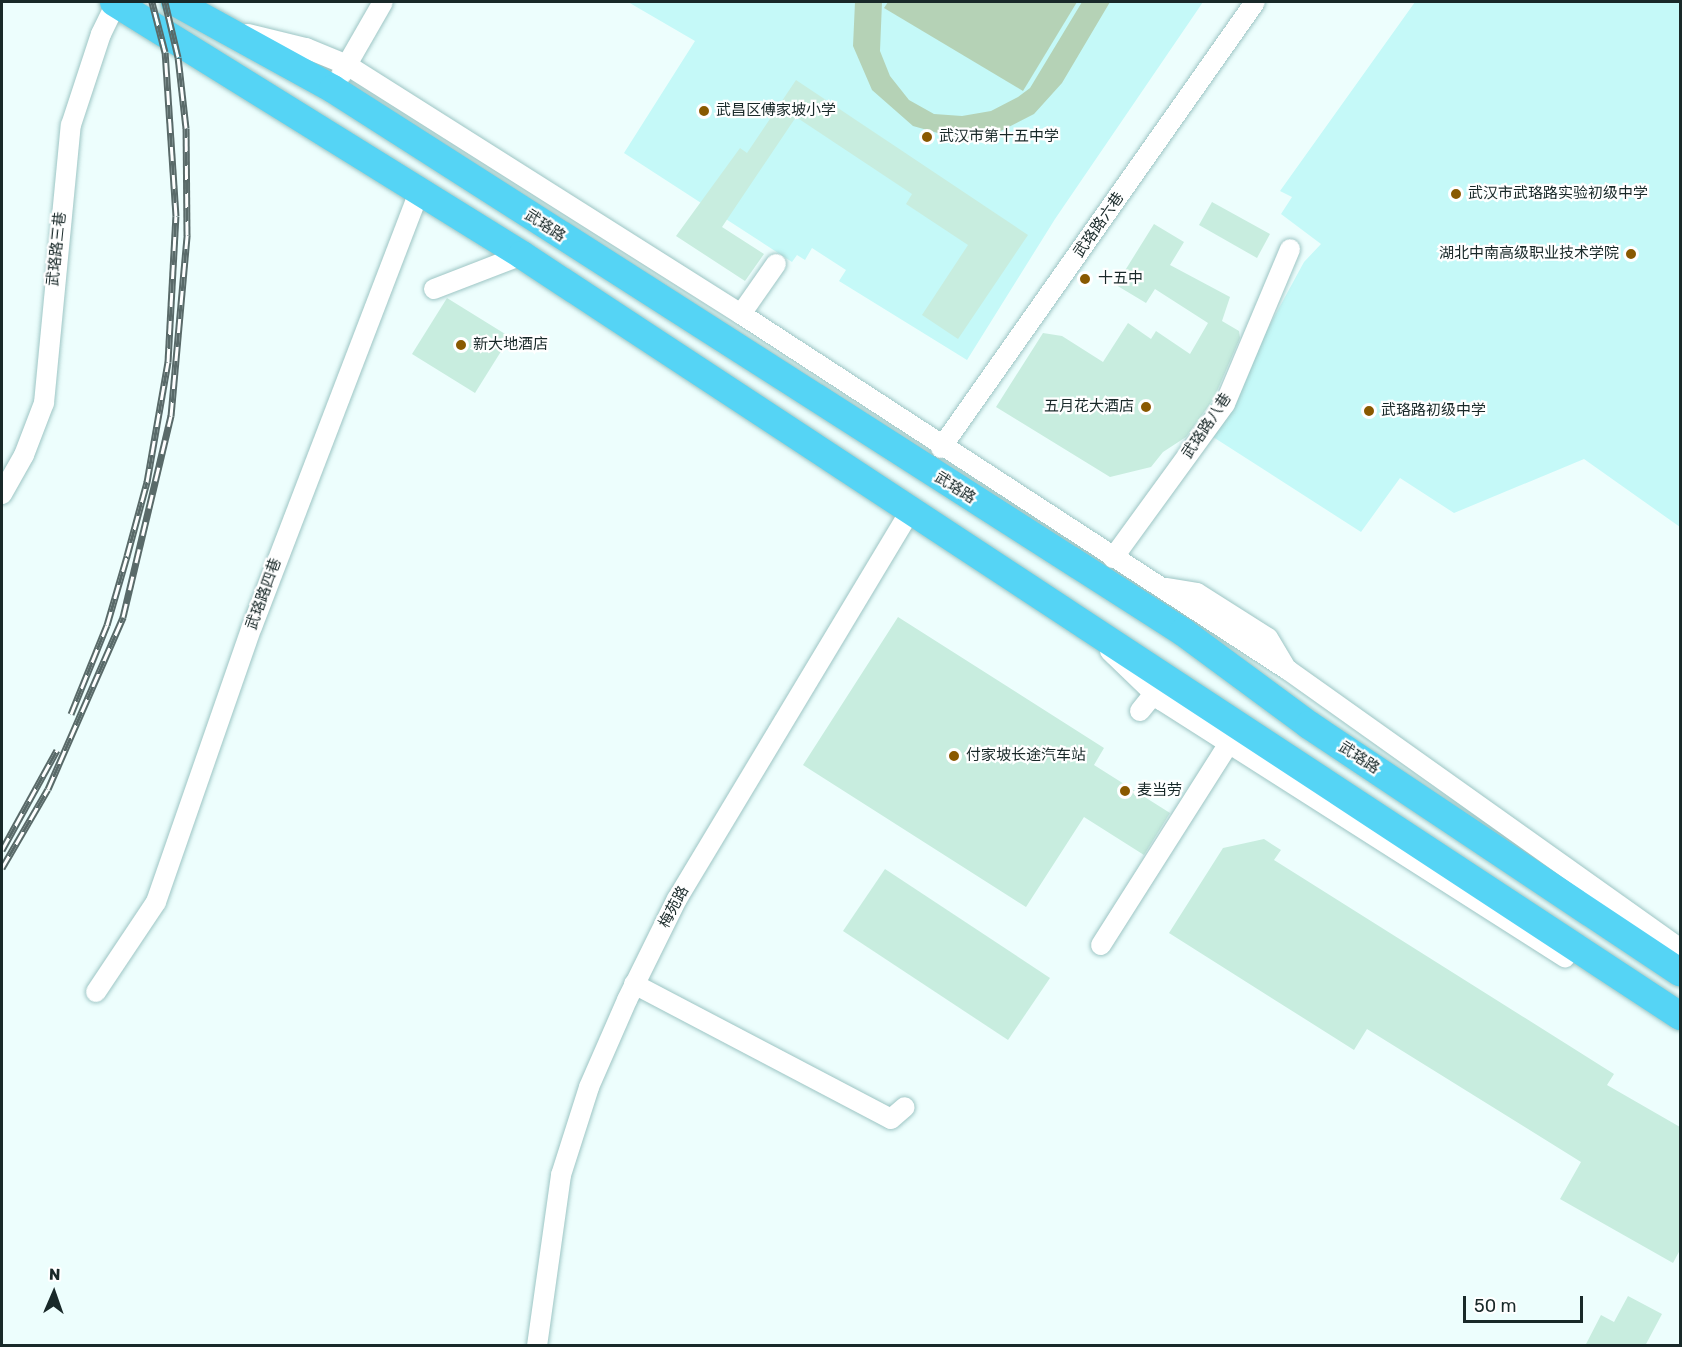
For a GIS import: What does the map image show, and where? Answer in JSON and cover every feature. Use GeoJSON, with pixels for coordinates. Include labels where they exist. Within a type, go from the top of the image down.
{"type":"FeatureCollection","features":[{"type":"Feature","properties":{"kind":"highway"},"geometry":{"type":"LineString","coordinates":[[115,2],[420,189],[522,255],[1078,616],[1680,1016]]}},
{"type":"Feature","properties":{"kind":"highway","name":"武珞路"},"geometry":{"type":"LineString","coordinates":[[175,2],[333,89],[1183,632],[1309,725],[1680,972]]}},
{"type":"Feature","properties":{"kind":"street","name":"武珞路三巷"},"geometry":{"type":"LineString","coordinates":[[2,494],[24,455],[44,403],[70,125],[100,34],[115,2]]}},
{"type":"Feature","properties":{"kind":"street"},"geometry":{"type":"LineString","coordinates":[[333,89],[383,2]]}},
{"type":"Feature","properties":{"kind":"street","name":"武珞路六巷"},"geometry":{"type":"LineString","coordinates":[[941,448],[1255,2]]}},
{"type":"Feature","properties":{"kind":"street","name":"武珞路"},"geometry":{"type":"LineString","coordinates":[[215,26],[306,48],[347,65],[741,314],[941,448],[1288,670],[1680,949]]}},
{"type":"Feature","properties":{"kind":"street","name":"武珞路四巷"},"geometry":{"type":"LineString","coordinates":[[96,992],[156,902],[252,627],[420,189]]}},
{"type":"Feature","properties":{"kind":"street","name":"武珞路八巷"},"geometry":{"type":"LineString","coordinates":[[1113,558],[1225,404],[1290,249]]}},
{"type":"Feature","properties":{"kind":"street"},"geometry":{"type":"LineString","coordinates":[[434,289],[522,255]]}},
{"type":"Feature","properties":{"kind":"street"},"geometry":{"type":"LineString","coordinates":[[741,314],[776,264]]}},
{"type":"Feature","properties":{"kind":"street","name":"梅苑路"},"geometry":{"type":"LineString","coordinates":[[537,1346],[561,1174],[589,1087],[634,984],[677,899],[912,508]]}},
{"type":"Feature","properties":{"kind":"street"},"geometry":{"type":"LineString","coordinates":[[1078,616],[1154,694],[1598,978],[1680,1016]]}},
{"type":"Feature","properties":{"kind":"street"},"geometry":{"type":"LineString","coordinates":[[1140,711],[1154,694]]}},
{"type":"Feature","properties":{"kind":"street"},"geometry":{"type":"LineString","coordinates":[[1101,945],[1229,743]]}},
{"type":"Feature","properties":{"kind":"street"},"geometry":{"type":"LineString","coordinates":[[634,984],[891,1119],[904,1107]]}},
{"type":"Feature","properties":{"kind":"shaded area","name":"武汉市第十五中学"},"geometry":{"type":"Polygon","coordinates":[[[628,2],[1203,2],[1055,219],[967,360],[839,281],[846,270],[812,248],[805,260],[797,255],[792,262],[624,153],[695,41],[628,2]]]}},
{"type":"Feature","properties":{"kind":"shaded area"},"geometry":{"type":"Polygon","coordinates":[[[1415,2],[1680,2],[1680,527],[1584,459],[1454,513],[1400,478],[1361,532],[1210,435],[1304,262],[1321,244],[1281,214],[1292,197],[1280,191],[1415,2]]]}},
{"type":"Feature","properties":{"kind":"green space"},"geometry":{"type":"Polygon","coordinates":[[[855,2],[882,2],[880,51],[890,76],[909,100],[934,114],[962,116],[991,111],[1030,88],[1082,2],[1110,2],[1062,83],[1034,114],[991,136],[959,139],[913,126],[872,90],[853,46],[855,2]]]}},
{"type":"Feature","properties":{"kind":"green space"},"geometry":{"type":"Polygon","coordinates":[[[888,2],[1077,2],[1023,91],[884,8],[888,2]]]}},
{"type":"Feature","properties":{"kind":"building"},"geometry":{"type":"Polygon","coordinates":[[[796,80],[1028,235],[958,339],[922,315],[968,245],[906,204],[912,194],[796,117],[722,227],[764,254],[745,281],[676,236],[740,148],[747,153],[796,80]]]}},
{"type":"Feature","properties":{"kind":"building"},"geometry":{"type":"Polygon","coordinates":[[[1212,202],[1270,234],[1257,258],[1199,225],[1212,202]]]}},
{"type":"Feature","properties":{"kind":"building"},"geometry":{"type":"Polygon","coordinates":[[[1154,224],[1184,242],[1170,265],[1230,297],[1222,321],[1239,331],[1240,338],[1214,398],[1186,437],[1163,452],[1151,467],[1110,477],[996,407],[1043,333],[1062,336],[1103,362],[1128,323],[1151,339],[1156,331],[1190,354],[1208,323],[1155,289],[1146,303],[1116,285],[1154,224]]]}},
{"type":"Feature","properties":{"kind":"building","name":"新大地酒店"},"geometry":{"type":"Polygon","coordinates":[[[447,298],[510,337],[475,393],[412,354],[447,298]]]}},
{"type":"Feature","properties":{"kind":"building","name":"付家坡长途汽车站"},"geometry":{"type":"Polygon","coordinates":[[[898,617],[1104,748],[1094,765],[1170,813],[1144,855],[1084,817],[1026,907],[803,765],[898,617]]]}},
{"type":"Feature","properties":{"kind":"building"},"geometry":{"type":"Polygon","coordinates":[[[1264,839],[1281,850],[1274,860],[1614,1074],[1607,1085],[1680,1127],[1680,1250],[1673,1263],[1560,1199],[1581,1162],[1367,1029],[1354,1050],[1169,933],[1223,848],[1264,839]]]}},
{"type":"Feature","properties":{"kind":"building"},"geometry":{"type":"Polygon","coordinates":[[[885,869],[1050,978],[1008,1040],[843,931],[885,869]]]}},
{"type":"Feature","properties":{"kind":"building"},"geometry":{"type":"Polygon","coordinates":[[[1628,1296],[1662,1314],[1645,1346],[1585,1346],[1601,1315],[1614,1322],[1628,1296]]]}},
{"type":"Feature","properties":{"kind":"railway"},"geometry":{"type":"LineString","coordinates":[[71,714],[107,625],[127,556],[147,482],[168,362],[176,216],[165,52],[152,2]]}},
{"type":"Feature","properties":{"kind":"railway"},"geometry":{"type":"LineString","coordinates":[[2,868],[48,789],[123,617],[171,416],[187,235],[186,128],[178,57],[165,2]]}},
{"type":"Feature","properties":{"kind":"railway"},"geometry":{"type":"LineString","coordinates":[[2,850],[57,750]]}},
{"type":"Feature","properties":{"kind":"place","name":"武昌区傅家坡小学"},"geometry":{"type":"Point","coordinates":[704,111]}},
{"type":"Feature","properties":{"kind":"place","name":"武汉市第十五中学"},"geometry":{"type":"Point","coordinates":[927,137]}},
{"type":"Feature","properties":{"kind":"place","name":"武汉市武珞路实验初级中学"},"geometry":{"type":"Point","coordinates":[1456,194]}},
{"type":"Feature","properties":{"kind":"place","name":"湖北中南高级职业技术学院"},"geometry":{"type":"Point","coordinates":[1631,254]}},
{"type":"Feature","properties":{"kind":"place","name":"十五中"},"geometry":{"type":"Point","coordinates":[1085,279]}},
{"type":"Feature","properties":{"kind":"place","name":"新大地酒店"},"geometry":{"type":"Point","coordinates":[461,345]}},
{"type":"Feature","properties":{"kind":"place","name":"五月花大酒店"},"geometry":{"type":"Point","coordinates":[1146,407]}},
{"type":"Feature","properties":{"kind":"place","name":"武珞路初级中学"},"geometry":{"type":"Point","coordinates":[1369,411]}},
{"type":"Feature","properties":{"kind":"place","name":"付家坡长途汽车站"},"geometry":{"type":"Point","coordinates":[954,756]}},
{"type":"Feature","properties":{"kind":"place","name":"麦当劳"},"geometry":{"type":"Point","coordinates":[1125,791]}}]}
